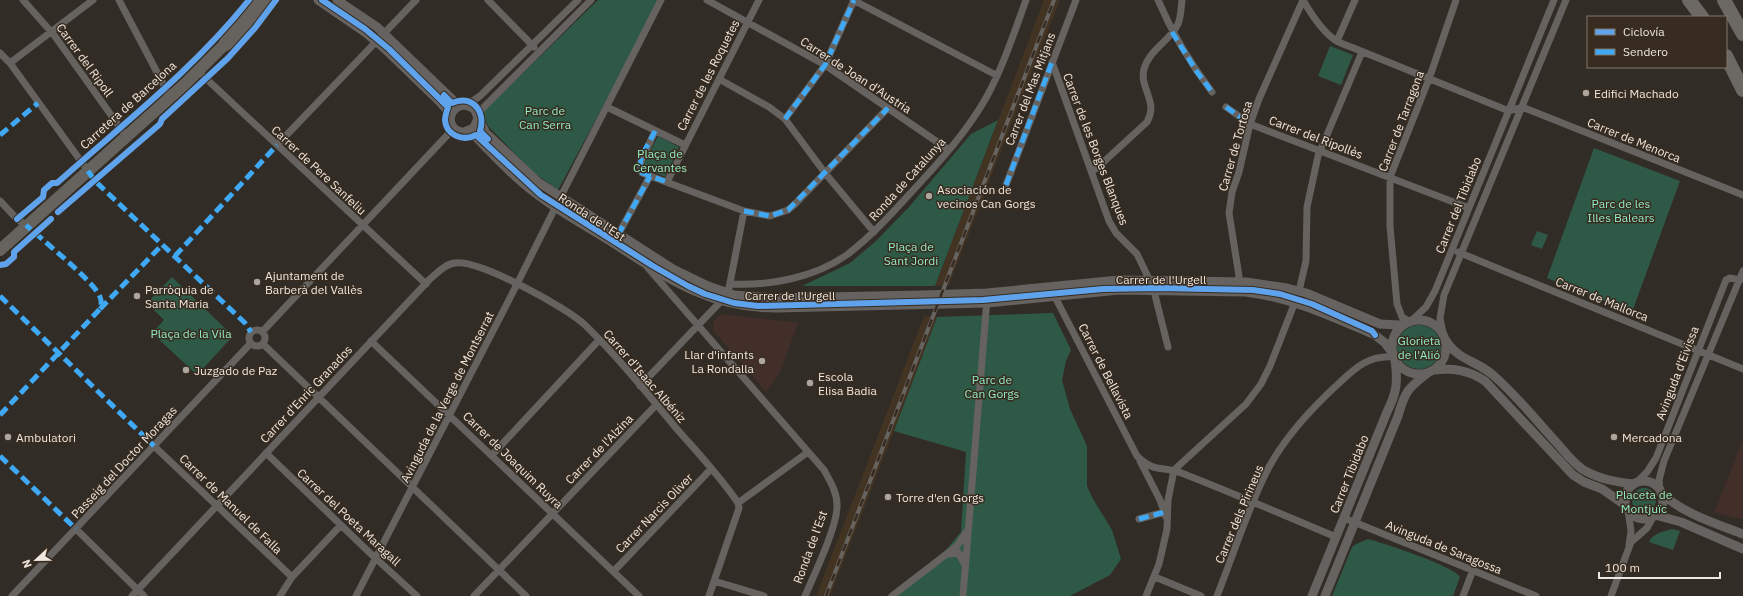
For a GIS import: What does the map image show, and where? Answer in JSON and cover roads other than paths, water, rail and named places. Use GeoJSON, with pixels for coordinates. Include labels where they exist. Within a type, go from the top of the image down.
{"type":"FeatureCollection","features":[{"type":"Feature","properties":{"kind":"highway"},"geometry":{"type":"LineString","coordinates":[[1689,0],[1701,16]]}},
{"type":"Feature","properties":{"kind":"highway"},"geometry":{"type":"LineString","coordinates":[[1697,0],[1705,16]]}},
{"type":"Feature","properties":{"kind":"highway"},"geometry":{"type":"LineString","coordinates":[[1724,0],[1743,34]]}},
{"type":"Feature","properties":{"kind":"highway"},"geometry":{"type":"LineString","coordinates":[[1727,58],[1743,90]]}},
{"type":"Feature","properties":{"kind":"main road"},"geometry":{"type":"LineString","coordinates":[[222,47],[232,30],[257,0]]}},
{"type":"Feature","properties":{"kind":"main road"},"geometry":{"type":"LineString","coordinates":[[222,47],[236,39],[267,0]]}},
{"type":"Feature","properties":{"kind":"main road","name":"Carretera de Barcelona"},"geometry":{"type":"LineString","coordinates":[[0,250],[170,97],[222,47]]}},
{"type":"Feature","properties":{"kind":"street","name":"Carrer del Ripoll"},"geometry":{"type":"LineString","coordinates":[[23,0],[51,32],[126,136]]}},
{"type":"Feature","properties":{"kind":"street"},"geometry":{"type":"LineString","coordinates":[[10,63],[93,0]]}},
{"type":"Feature","properties":{"kind":"street"},"geometry":{"type":"LineString","coordinates":[[120,0],[170,97]]}},
{"type":"Feature","properties":{"kind":"street"},"geometry":{"type":"LineString","coordinates":[[318,0],[366,33],[394,57],[441,103],[451,115]]}},
{"type":"Feature","properties":{"kind":"street"},"geometry":{"type":"LineString","coordinates":[[337,0],[367,19],[384,33],[454,101],[473,108],[477,116]]}},
{"type":"Feature","properties":{"kind":"street"},"geometry":{"type":"LineString","coordinates":[[277,146],[416,0]]}},
{"type":"Feature","properties":{"kind":"street"},"geometry":{"type":"LineString","coordinates":[[488,0],[538,52]]}},
{"type":"Feature","properties":{"kind":"street"},"geometry":{"type":"LineString","coordinates":[[578,0],[480,96],[465,105],[456,107],[451,115],[451,124],[454,128],[464,132],[474,128],[477,116],[538,52],[591,0]]}},
{"type":"Feature","properties":{"kind":"street"},"geometry":{"type":"LineString","coordinates":[[560,198],[661,0]]}},
{"type":"Feature","properties":{"kind":"street","name":"Carrer de Joan d'Austria"},"geometry":{"type":"LineString","coordinates":[[707,0],[825,65],[949,150]]}},
{"type":"Feature","properties":{"kind":"street","name":"Carrer de les Roquetes"},"geometry":{"type":"LineString","coordinates":[[667,182],[759,0]]}},
{"type":"Feature","properties":{"kind":"street"},"geometry":{"type":"LineString","coordinates":[[785,119],[825,65],[853,0],[996,75]]}},
{"type":"Feature","properties":{"kind":"street","name":"Ronda de Catalunya"},"geometry":{"type":"LineString","coordinates":[[730,284],[775,281],[812,272],[848,254],[874,232],[969,126],[986,97],[996,75],[1026,0]]}},
{"type":"Feature","properties":{"kind":"street","name":"Carrer del Mas Mitjans"},"geometry":{"type":"LineString","coordinates":[[1006,185],[1076,0]]}},
{"type":"Feature","properties":{"kind":"street"},"geometry":{"type":"LineString","coordinates":[[1158,0],[1172,32],[1197,72],[1212,92]]}},
{"type":"Feature","properties":{"kind":"street"},"geometry":{"type":"LineString","coordinates":[[1092,171],[1147,122],[1151,116],[1151,103],[1143,77],[1144,68],[1150,57],[1177,25],[1182,0]]}},
{"type":"Feature","properties":{"kind":"street"},"geometry":{"type":"LineString","coordinates":[[1303,0],[1320,25],[1337,41],[1362,52],[1508,111],[1519,108],[1516,93]]}},
{"type":"Feature","properties":{"kind":"street","name":"Carrer de Tortosa"},"geometry":{"type":"LineString","coordinates":[[1237,282],[1239,276],[1229,213],[1232,192],[1239,172],[1250,124],[1259,99],[1303,0]]}},
{"type":"Feature","properties":{"kind":"street"},"geometry":{"type":"LineString","coordinates":[[1337,41],[1355,0]]}},
{"type":"Feature","properties":{"kind":"street","name":"Carrer de Tarragona"},"geometry":{"type":"LineString","coordinates":[[1409,322],[1402,317],[1397,304],[1390,226],[1390,177],[1429,79],[1456,0]]}},
{"type":"Feature","properties":{"kind":"street","name":"Carrer del Tibidabo"},"geometry":{"type":"LineString","coordinates":[[1409,322],[1430,300],[1554,0]]}},
{"type":"Feature","properties":{"kind":"street","name":"Carrer del Tibidabo"},"geometry":{"type":"LineString","coordinates":[[1444,336],[1440,318],[1444,295],[1519,108],[1566,0]]}},
{"type":"Feature","properties":{"kind":"street"},"geometry":{"type":"LineString","coordinates":[[1299,291],[1306,261],[1307,207],[1318,156],[1362,52]]}},
{"type":"Feature","properties":{"kind":"street"},"geometry":{"type":"LineString","coordinates":[[0,53],[10,63],[88,170]]}},
{"type":"Feature","properties":{"kind":"street","name":"Carrer de les Borges Blanques"},"geometry":{"type":"LineString","coordinates":[[1052,62],[1112,228],[1119,238],[1137,254],[1150,281]]}},
{"type":"Feature","properties":{"kind":"street","name":"Carrer de Pere Sanfeliu"},"geometry":{"type":"LineString","coordinates":[[198,71],[362,226],[426,284]]}},
{"type":"Feature","properties":{"kind":"street"},"geometry":{"type":"LineString","coordinates":[[719,79],[769,107],[785,119],[825,173],[874,232]]}},
{"type":"Feature","properties":{"kind":"street"},"geometry":{"type":"LineString","coordinates":[[607,107],[685,145]]}},
{"type":"Feature","properties":{"kind":"street"},"geometry":{"type":"LineString","coordinates":[[655,131],[640,164],[642,173],[744,210],[770,216],[788,210],[888,108]]}},
{"type":"Feature","properties":{"kind":"street","name":"Carrer del Ripollès"},"geometry":{"type":"LineString","coordinates":[[1226,108],[1250,124],[1469,208]]}},
{"type":"Feature","properties":{"kind":"street","name":"Carrer de Menorca"},"geometry":{"type":"LineString","coordinates":[[1519,108],[1743,195]]}},
{"type":"Feature","properties":{"kind":"street","name":"Ronda de l'Est"},"geometry":{"type":"LineString","coordinates":[[477,116],[486,133],[530,176],[560,198],[672,270],[724,297]]}},
{"type":"Feature","properties":{"kind":"street","name":"Passeig del Doctor Moragas"},"geometry":{"type":"LineString","coordinates":[[12,596],[250,344],[249,336],[251,332],[254,330],[262,332],[454,128]]}},
{"type":"Feature","properties":{"kind":"street","name":"Ronda de l'Est"},"geometry":{"type":"LineString","coordinates":[[464,132],[474,135],[524,184],[644,263],[692,291],[724,297]]}},
{"type":"Feature","properties":{"kind":"street"},"geometry":{"type":"LineString","coordinates":[[618,235],[650,176]]}},
{"type":"Feature","properties":{"kind":"street"},"geometry":{"type":"LineString","coordinates":[[2,206],[26,226]]}},
{"type":"Feature","properties":{"kind":"street","name":"Avinguda de la Verge de Montserrat"},"geometry":{"type":"LineString","coordinates":[[356,596],[413,488],[556,206]]}},
{"type":"Feature","properties":{"kind":"street"},"geometry":{"type":"LineString","coordinates":[[640,386],[724,297],[730,284],[744,210]]}},
{"type":"Feature","properties":{"kind":"street","name":"Carrer de Mallorca"},"geometry":{"type":"LineString","coordinates":[[1452,249],[1743,369]]}},
{"type":"Feature","properties":{"kind":"street","name":"Carrer d'Enric Granados"},"geometry":{"type":"LineString","coordinates":[[132,596],[318,397],[438,272],[449,264],[456,262],[467,263],[478,266],[517,284]]}},
{"type":"Feature","properties":{"kind":"street","name":"Ronda de l'Est"},"geometry":{"type":"LineString","coordinates":[[644,263],[824,470],[834,487],[837,505],[833,525],[805,596]]}},
{"type":"Feature","properties":{"kind":"street"},"geometry":{"type":"LineString","coordinates":[[1739,282],[1743,271]]}},
{"type":"Feature","properties":{"kind":"street","name":"Avinguda d'Eivissa"},"geometry":{"type":"LineString","coordinates":[[1635,483],[1647,472],[1656,458],[1697,350],[1726,280],[1730,278],[1739,282],[1664,461],[1659,480],[1660,492]]}},
{"type":"Feature","properties":{"kind":"street","name":"Carrer de l'Urgell"},"geometry":{"type":"LineString","coordinates":[[724,297],[776,298],[987,293],[1111,281],[1237,282],[1266,284],[1299,291],[1380,324],[1399,325],[1409,322]]}},
{"type":"Feature","properties":{"kind":"street","name":"Carrer d'Isaac Albéniz"},"geometry":{"type":"LineString","coordinates":[[517,284],[572,316],[584,325],[640,386],[738,502]]}},
{"type":"Feature","properties":{"kind":"street","name":"Carrer de l'Urgell"},"geometry":{"type":"LineString","coordinates":[[724,297],[745,306],[769,308],[986,303],[1119,290],[1245,292],[1265,294],[1295,302],[1378,336],[1394,357]]}},
{"type":"Feature","properties":{"kind":"street"},"geometry":{"type":"LineString","coordinates":[[1154,291],[1168,347]]}},
{"type":"Feature","properties":{"kind":"street"},"geometry":{"type":"LineString","coordinates":[[963,596],[987,293]]}},
{"type":"Feature","properties":{"kind":"street","name":"Carrer de Bellavista"},"geometry":{"type":"LineString","coordinates":[[1055,297],[1165,512],[1168,526]]}},
{"type":"Feature","properties":{"kind":"street"},"geometry":{"type":"LineString","coordinates":[[1146,596],[1155,577],[1168,526],[1168,500],[1174,470],[1246,404],[1261,384],[1270,366],[1295,302]]}},
{"type":"Feature","properties":{"kind":"street"},"geometry":{"type":"LineString","coordinates":[[1743,534],[1685,511],[1673,504],[1654,485],[1647,482],[1635,483],[1605,480],[1580,468],[1502,383],[1481,366],[1456,354],[1444,336],[1431,322],[1424,320],[1409,322],[1395,334],[1392,348],[1394,357],[1406,370],[1413,373],[1458,369],[1476,375],[1485,381],[1573,475],[1584,482],[1602,489],[1627,508],[1635,517],[1640,519],[1654,516],[1681,522],[1743,550]]}},
{"type":"Feature","properties":{"kind":"street"},"geometry":{"type":"LineString","coordinates":[[250,344],[259,346],[262,344],[265,340],[262,332]]}},
{"type":"Feature","properties":{"kind":"street"},"geometry":{"type":"LineString","coordinates":[[1325,596],[1407,390],[1440,364],[1445,356],[1446,348],[1444,336]]}},
{"type":"Feature","properties":{"kind":"street"},"geometry":{"type":"LineString","coordinates":[[492,455],[598,340]]}},
{"type":"Feature","properties":{"kind":"street","name":"Carrer de Joaquim Ruyra"},"geometry":{"type":"LineString","coordinates":[[371,342],[640,596]]}},
{"type":"Feature","properties":{"kind":"street"},"geometry":{"type":"LineString","coordinates":[[262,344],[526,596]]}},
{"type":"Feature","properties":{"kind":"street","name":"Carrer dels Pirineus"},"geometry":{"type":"LineString","coordinates":[[1217,596],[1254,502],[1279,451],[1300,424],[1326,395],[1366,361],[1376,357],[1394,357]]}},
{"type":"Feature","properties":{"kind":"street","name":"Carrer Tibidabo"},"geometry":{"type":"LineString","coordinates":[[1312,596],[1387,412],[1394,400],[1396,381],[1394,357]]}},
{"type":"Feature","properties":{"kind":"street","name":"Carrer de l'Alzina"},"geometry":{"type":"LineString","coordinates":[[474,596],[656,405]]}},
{"type":"Feature","properties":{"kind":"street","name":"Carrer de Manuel de Falla"},"geometry":{"type":"LineString","coordinates":[[154,446],[292,577]]}},
{"type":"Feature","properties":{"kind":"street"},"geometry":{"type":"LineString","coordinates":[[709,596],[739,508],[738,502],[808,452]]}},
{"type":"Feature","properties":{"kind":"street","name":"Carrer del Poeta Maragall"},"geometry":{"type":"LineString","coordinates":[[266,453],[417,596]]}},
{"type":"Feature","properties":{"kind":"street","name":"Carrer de Bellavista"},"geometry":{"type":"LineString","coordinates":[[1137,456],[1151,468],[1174,470],[1254,502],[1336,538]]}},
{"type":"Feature","properties":{"kind":"street","name":"Carrer Narcis Oliver"},"geometry":{"type":"LineString","coordinates":[[614,571],[711,469]]}},
{"type":"Feature","properties":{"kind":"street"},"geometry":{"type":"LineString","coordinates":[[1629,547],[1631,531],[1626,493],[1635,483]]}},
{"type":"Feature","properties":{"kind":"street"},"geometry":{"type":"LineString","coordinates":[[1611,596],[1631,542],[1647,528],[1662,505],[1660,492]]}},
{"type":"Feature","properties":{"kind":"street"},"geometry":{"type":"LineString","coordinates":[[1139,520],[1165,512]]}},
{"type":"Feature","properties":{"kind":"street","name":"Avinguda de Saragossa"},"geometry":{"type":"LineString","coordinates":[[1344,518],[1536,596]]}},
{"type":"Feature","properties":{"kind":"street"},"geometry":{"type":"LineString","coordinates":[[280,596],[292,577],[341,525]]}},
{"type":"Feature","properties":{"kind":"street"},"geometry":{"type":"LineString","coordinates":[[76,529],[144,596]]}},
{"type":"Feature","properties":{"kind":"street"},"geometry":{"type":"LineString","coordinates":[[892,596],[957,546],[968,529]]}},
{"type":"Feature","properties":{"kind":"street"},"geometry":{"type":"LineString","coordinates":[[946,555],[958,552],[966,568]]}},
{"type":"Feature","properties":{"kind":"street"},"geometry":{"type":"LineString","coordinates":[[1463,596],[1473,570]]}},
{"type":"Feature","properties":{"kind":"street"},"geometry":{"type":"LineString","coordinates":[[1155,577],[1201,596]]}},
{"type":"Feature","properties":{"kind":"street"},"geometry":{"type":"LineString","coordinates":[[714,581],[764,596]]}},
{"type":"Feature","properties":{"kind":"railway"},"geometry":{"type":"LineString","coordinates":[[826,596],[1054,0]]}},
{"type":"Feature","properties":{"kind":"place","name":"Edifici Machado"},"geometry":{"type":"Point","coordinates":[1586,93]}},
{"type":"Feature","properties":{"kind":"place","name":"Asociación de vecinos Can Gorgs"},"geometry":{"type":"Point","coordinates":[929,196]}},
{"type":"Feature","properties":{"kind":"place","name":"Ajuntament de Barberà del Vallès"},"geometry":{"type":"Point","coordinates":[257,282]}},
{"type":"Feature","properties":{"kind":"place","name":"Parròquia de Santa Maria"},"geometry":{"type":"Point","coordinates":[137,296]}},
{"type":"Feature","properties":{"kind":"place","name":"Llar d'infants La Rondalla"},"geometry":{"type":"Point","coordinates":[762,361]}},
{"type":"Feature","properties":{"kind":"place","name":"Juzgado de Paz"},"geometry":{"type":"Point","coordinates":[186,370]}},
{"type":"Feature","properties":{"kind":"place","name":"Escola Elisa Badia"},"geometry":{"type":"Point","coordinates":[810,383]}},
{"type":"Feature","properties":{"kind":"place","name":"Ambulatori"},"geometry":{"type":"Point","coordinates":[8,437]}},
{"type":"Feature","properties":{"kind":"place","name":"Mercadona"},"geometry":{"type":"Point","coordinates":[1614,437]}},
{"type":"Feature","properties":{"kind":"place","name":"Torre d'en Gorgs"},"geometry":{"type":"Point","coordinates":[888,497]}},
{"type":"Feature","properties":{"kind":"park label","name":"Parc de Can Serra"},"geometry":{"type":"Point","coordinates":[545,117]}},
{"type":"Feature","properties":{"kind":"park label","name":"Plaça de Cervantes"},"geometry":{"type":"Point","coordinates":[660,160]}},
{"type":"Feature","properties":{"kind":"park label","name":"Parc de les Illes Balears"},"geometry":{"type":"Point","coordinates":[1621,210]}},
{"type":"Feature","properties":{"kind":"park label","name":"Plaça de Sant Jordi"},"geometry":{"type":"Point","coordinates":[911,253]}},
{"type":"Feature","properties":{"kind":"park label","name":"Plaça de la Vila"},"geometry":{"type":"Point","coordinates":[191,333]}},
{"type":"Feature","properties":{"kind":"park label","name":"Glorieta de l'Alió"},"geometry":{"type":"Point","coordinates":[1419,347]}},
{"type":"Feature","properties":{"kind":"park label","name":"Parc de Can Gorgs"},"geometry":{"type":"Point","coordinates":[992,386]}},
{"type":"Feature","properties":{"kind":"park label","name":"Placeta de Montjuïc"},"geometry":{"type":"Point","coordinates":[1644,501]}}]}
